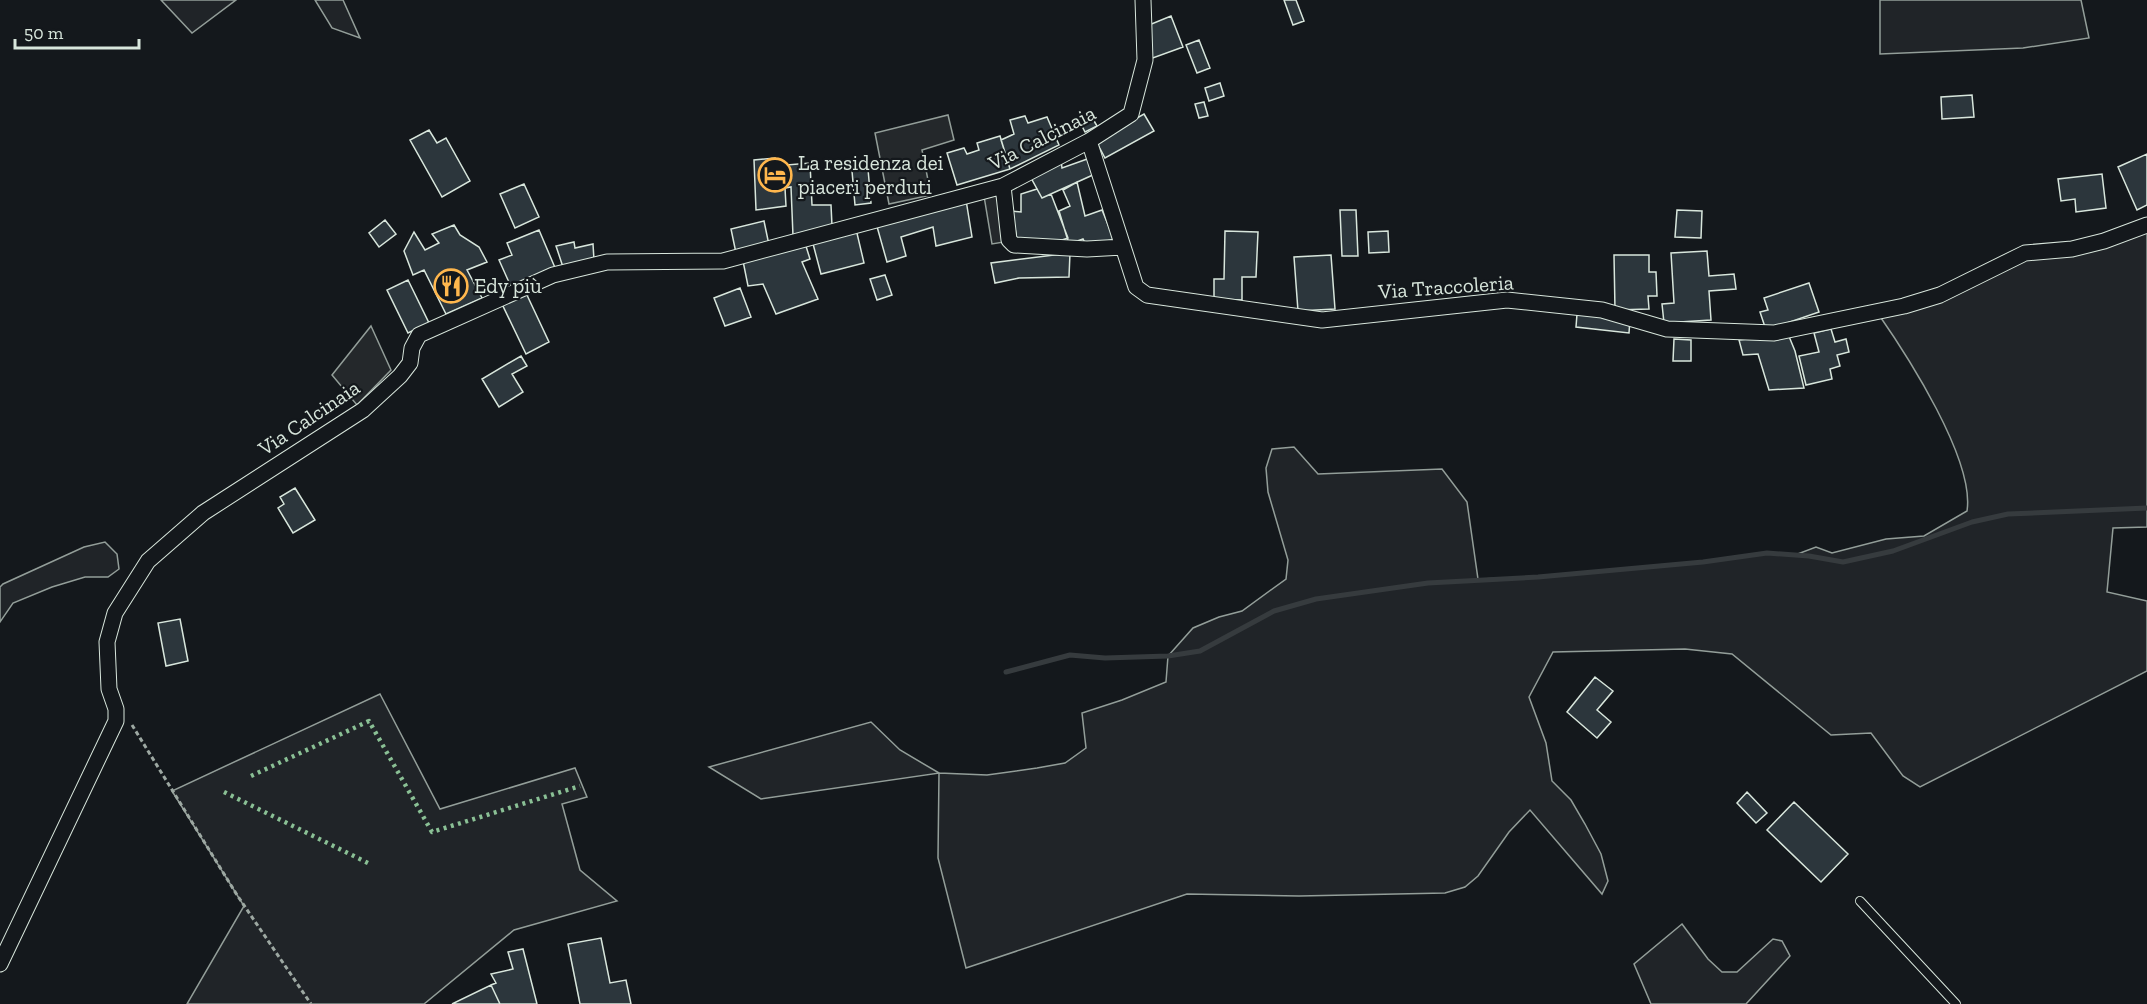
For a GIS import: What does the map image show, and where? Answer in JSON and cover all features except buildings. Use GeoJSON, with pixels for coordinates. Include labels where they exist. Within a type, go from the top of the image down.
{"type":"FeatureCollection","features":[{"type":"Feature","properties":{"kind":"street","name":"Via Calcinaia"},"geometry":{"type":"LineString","coordinates":[[0,964],[116,721],[116,709],[109,689],[107,642],[115,613],[148,561],[203,513],[363,410],[405,370],[419,335],[553,275],[607,262],[723,261],[1003,186],[1089,141],[1131,114],[1145,60],[1143,0]]}},
{"type":"Feature","properties":{"kind":"street","name":"Via Traccoleria"},"geometry":{"type":"LineString","coordinates":[[1089,141],[1136,287],[1148,295],[1322,320],[1507,300],[1602,310],[1667,329],[1774,333],[1904,306],[1940,295],[2025,253],[2093,244],[2147,225]]}},
{"type":"Feature","properties":{"kind":"street"},"geometry":{"type":"LineString","coordinates":[[1003,186],[1009,240],[1014,245],[1087,249],[1123,246]]}},
{"type":"Feature","properties":{"kind":"lane"},"geometry":{"type":"LineString","coordinates":[[1860,901],[1956,1004]]}},
{"type":"Feature","properties":{"kind":"path"},"geometry":{"type":"LineString","coordinates":[[116,709],[131,725],[237,895],[311,1004]]}},
{"type":"Feature","properties":{"kind":"shaded area"},"geometry":{"type":"Polygon","coordinates":[[[161,0],[236,0],[192,33],[161,0]]]}},
{"type":"Feature","properties":{"kind":"shaded area"},"geometry":{"type":"Polygon","coordinates":[[[315,0],[343,0],[360,38],[332,28],[315,0]]]}},
{"type":"Feature","properties":{"kind":"shaded area"},"geometry":{"type":"Polygon","coordinates":[[[1880,0],[2081,0],[2089,38],[2023,48],[1880,54],[1880,0]]]}},
{"type":"Feature","properties":{"kind":"shaded area"},"geometry":{"type":"Polygon","coordinates":[[[948,115],[954,140],[922,150],[931,195],[889,204],[875,133],[948,115]]]}},
{"type":"Feature","properties":{"kind":"shaded area"},"geometry":{"type":"Polygon","coordinates":[[[1008,189],[1016,240],[992,244],[984,196],[1008,189]]]}},
{"type":"Feature","properties":{"kind":"shaded area"},"geometry":{"type":"Polygon","coordinates":[[[2147,225],[2147,527],[2113,528],[2107,592],[2147,601],[2147,671],[1920,787],[1903,776],[1871,733],[1831,735],[1732,654],[1685,649],[1553,652],[1529,697],[1546,743],[1552,781],[1571,800],[1601,854],[1608,881],[1602,894],[1530,810],[1509,832],[1478,876],[1465,887],[1445,893],[1299,896],[1187,894],[966,968],[938,858],[939,773],[987,775],[1065,763],[1086,748],[1082,713],[1166,682],[1168,656],[1193,628],[1219,617],[1242,611],[1286,579],[1288,560],[1268,492],[1266,468],[1272,449],[1294,447],[1318,474],[1442,469],[1467,502],[1478,579],[1538,577],[1703,562],[1767,553],[1795,555],[1816,547],[1832,553],[1886,539],[1924,536],[1967,511],[1967,490],[1961,464],[1936,409],[1921,380],[1877,312],[1904,306],[2025,253],[2147,225]]]}},
{"type":"Feature","properties":{"kind":"shaded area"},"geometry":{"type":"Polygon","coordinates":[[[371,326],[391,370],[357,405],[332,375],[371,326]]]}},
{"type":"Feature","properties":{"kind":"shaded area"},"geometry":{"type":"Polygon","coordinates":[[[105,542],[117,554],[119,569],[108,577],[85,577],[52,587],[13,603],[0,622],[0,587],[3,584],[84,547],[105,542]]]}},
{"type":"Feature","properties":{"kind":"shaded area"},"geometry":{"type":"Polygon","coordinates":[[[380,694],[440,809],[575,768],[587,797],[562,804],[580,870],[617,901],[514,930],[424,1004],[187,1004],[244,906],[172,791],[380,694]]]}},
{"type":"Feature","properties":{"kind":"shaded area"},"geometry":{"type":"Polygon","coordinates":[[[871,722],[900,750],[939,773],[761,799],[709,767],[871,722]]]}},
{"type":"Feature","properties":{"kind":"shaded area"},"geometry":{"type":"Polygon","coordinates":[[[1682,924],[1708,959],[1722,972],[1737,972],[1773,939],[1782,941],[1790,956],[1746,1004],[1651,1004],[1634,964],[1682,924]]]}},
{"type":"Feature","properties":{"kind":"waterway"},"geometry":{"type":"LineString","coordinates":[[1006,672],[1070,655],[1105,658],[1168,656],[1200,651],[1274,611],[1316,599],[1428,583],[1538,577],[1703,562],[1767,553],[1809,556],[1843,562],[1893,551],[1972,522],[2008,514],[2147,508]]}},
{"type":"Feature","properties":{"kind":"hedge"},"geometry":{"type":"LineString","coordinates":[[251,776],[369,721],[432,832],[580,786]]}},
{"type":"Feature","properties":{"kind":"hedge"},"geometry":{"type":"LineString","coordinates":[[224,792],[368,863]]}},
{"type":"Feature","properties":{"kind":"place","name":"La residenza dei piaceri perduti"},"geometry":{"type":"Point","coordinates":[775,175]}},
{"type":"Feature","properties":{"kind":"place","name":"Edy più"},"geometry":{"type":"Point","coordinates":[451,286]}}]}
